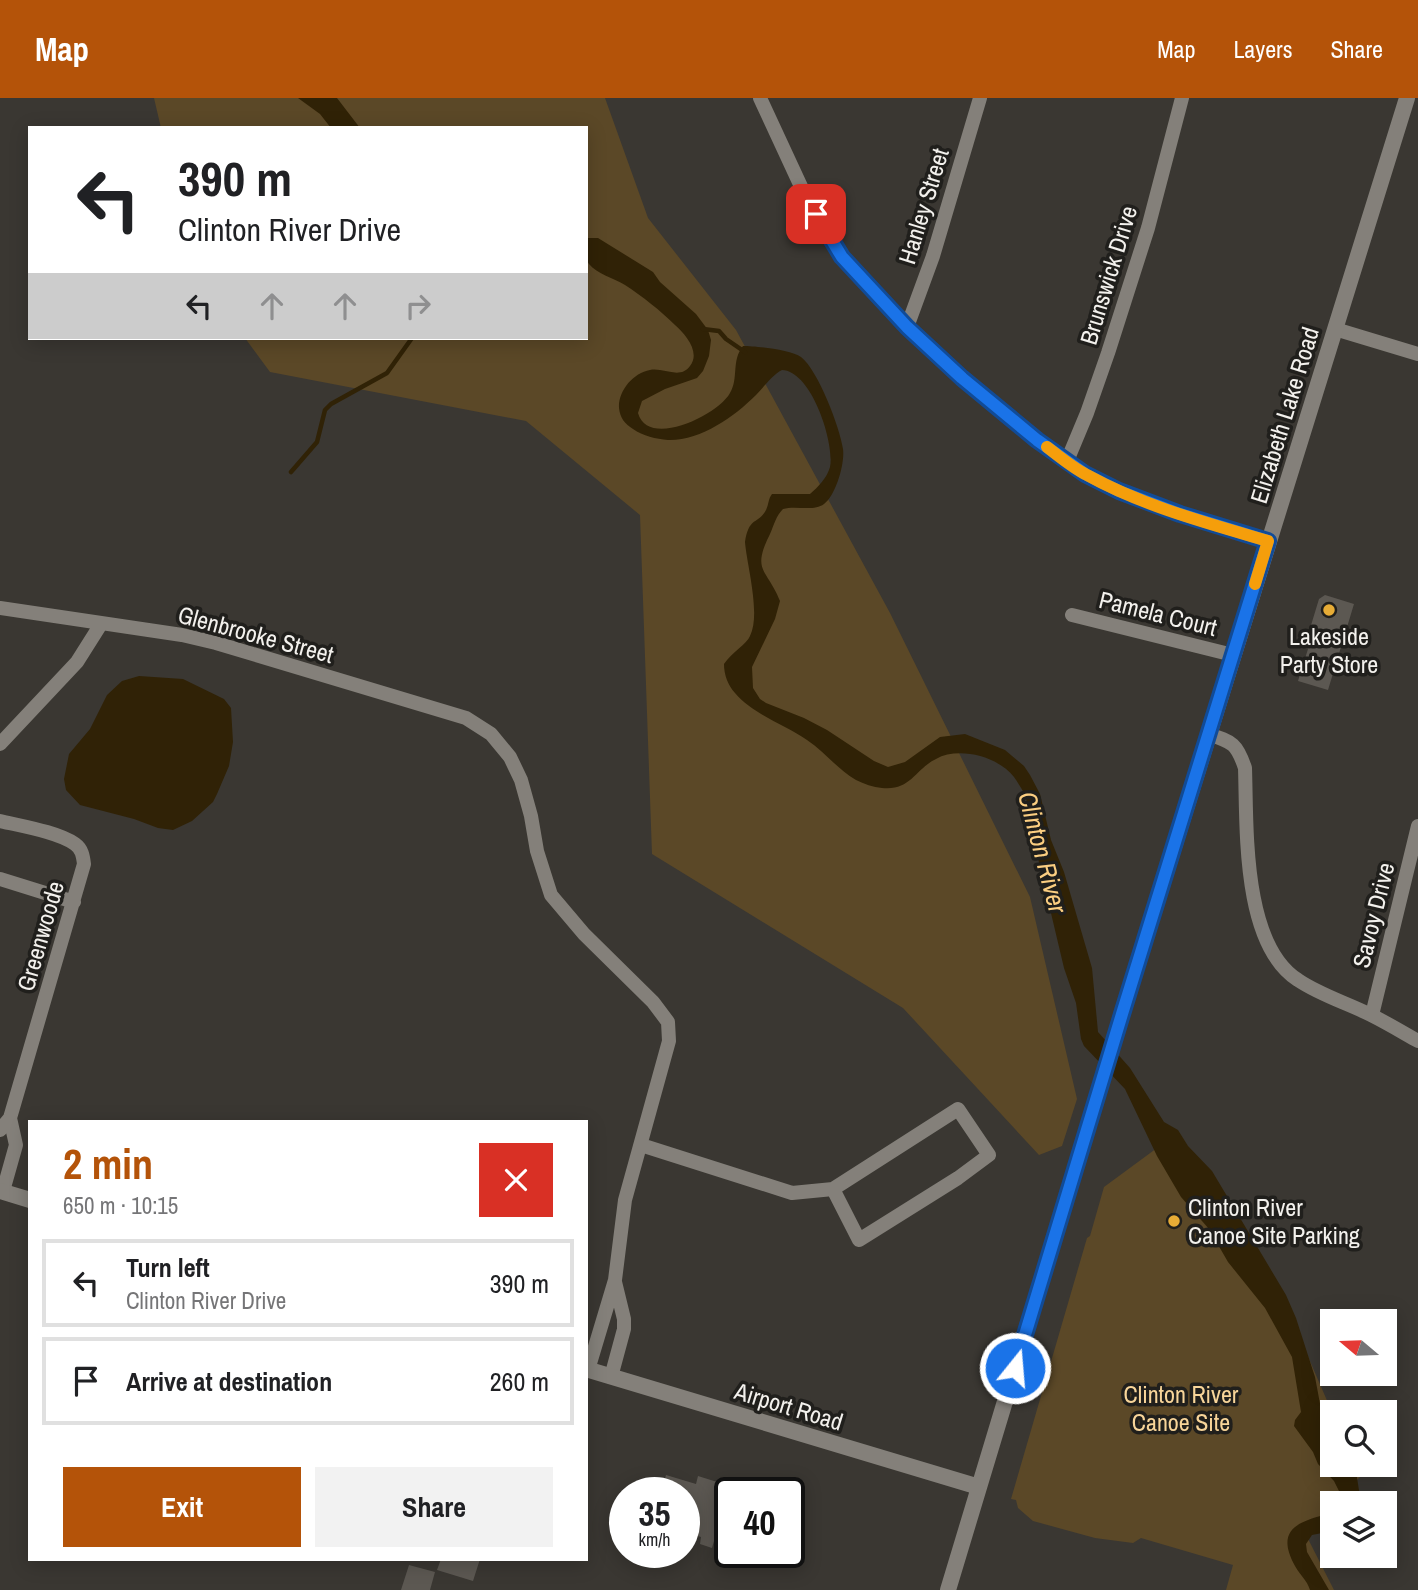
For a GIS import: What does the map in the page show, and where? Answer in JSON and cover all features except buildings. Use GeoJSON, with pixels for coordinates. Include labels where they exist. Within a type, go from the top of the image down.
{"type":"FeatureCollection","features":[{"type":"Feature","properties":{"kind":"street","name":"Hanley Street"},"geometry":{"type":"LineString","coordinates":[[907,327],[933,257],[980,98]]}},
{"type":"Feature","properties":{"kind":"street","name":"Brunswick Drive"},"geometry":{"type":"LineString","coordinates":[[1067,461],[1108,353],[1148,228],[1182,98]]}},
{"type":"Feature","properties":{"kind":"street","name":"Elizabeth Lake Road"},"geometry":{"type":"LineString","coordinates":[[948,1590],[1208,734],[1407,98]]}},
{"type":"Feature","properties":{"kind":"street"},"geometry":{"type":"LineString","coordinates":[[762,99],[804,193],[842,257],[907,327],[979,393],[1085,474],[1119,491],[1180,514],[1268,541]]}},
{"type":"Feature","properties":{"kind":"street"},"geometry":{"type":"LineString","coordinates":[[1335,329],[1418,354]]}},
{"type":"Feature","properties":{"kind":"street","name":"Glenbrooke Street"},"geometry":{"type":"LineString","coordinates":[[0,608],[216,643],[453,713],[491,734],[510,757],[521,780],[537,851],[551,895],[584,934],[633,980],[668,1022],[669,1041],[641,1145]]}},
{"type":"Feature","properties":{"kind":"street","name":"Pamela Court"},"geometry":{"type":"LineString","coordinates":[[1072,615],[1233,655]]}},
{"type":"Feature","properties":{"kind":"street"},"geometry":{"type":"LineString","coordinates":[[0,744],[77,662],[101,624]]}},
{"type":"Feature","properties":{"kind":"street"},"geometry":{"type":"LineString","coordinates":[[1208,734],[1227,740],[1238,748],[1245,768],[1254,902],[1266,941],[1281,966],[1297,980],[1418,1041]]}},
{"type":"Feature","properties":{"kind":"street","name":"Greenwoode"},"geometry":{"type":"LineString","coordinates":[[0,821],[59,837],[76,845],[83,854],[84,864],[0,1130]]}},
{"type":"Feature","properties":{"kind":"street","name":"Savoy Drive"},"geometry":{"type":"LineString","coordinates":[[1371,1015],[1418,826]]}},
{"type":"Feature","properties":{"kind":"street"},"geometry":{"type":"LineString","coordinates":[[0,879],[74,902]]}},
{"type":"Feature","properties":{"kind":"street"},"geometry":{"type":"LineString","coordinates":[[588,1367],[615,1280],[625,1200],[641,1145],[792,1193],[833,1189],[958,1109],[989,1155],[958,1178],[859,1240],[833,1189]]}},
{"type":"Feature","properties":{"kind":"street","name":"Greenwoode"},"geometry":{"type":"LineString","coordinates":[[1,1191],[16,1145],[5,1117]]}},
{"type":"Feature","properties":{"kind":"street"},"geometry":{"type":"LineString","coordinates":[[1,1191],[28,1199]]}},
{"type":"Feature","properties":{"kind":"street"},"geometry":{"type":"LineString","coordinates":[[611,1377],[622,1341],[624,1324],[615,1280]]}},
{"type":"Feature","properties":{"kind":"street","name":"Airport Road"},"geometry":{"type":"LineString","coordinates":[[588,1370],[979,1487]]}},
{"type":"Feature","properties":{"kind":"green space"},"geometry":{"type":"Polygon","coordinates":[[[154,98],[605,98],[648,218],[736,330],[890,613],[1030,897],[1077,1099],[1062,1146],[1039,1155],[903,1008],[652,854],[640,515],[526,421],[270,372],[246,340],[588,340],[588,126],[161,126],[154,98]]]}},
{"type":"Feature","properties":{"kind":"green space","name":"Clinton River Canoe Site"},"geometry":{"type":"Polygon","coordinates":[[[1157,1148],[1270,1269],[1327,1400],[1320,1400],[1320,1477],[1360,1477],[1345,1491],[1320,1491],[1320,1516],[1304,1531],[1320,1562],[1320,1568],[1323,1568],[1334,1590],[1226,1590],[1233,1565],[1141,1538],[1133,1543],[1095,1538],[1033,1521],[1018,1508],[1016,1500],[1011,1499],[1104,1187],[1157,1148]]]}},
{"type":"Feature","properties":{"kind":"water"},"geometry":{"type":"Polygon","coordinates":[[[298,98],[337,98],[358,126],[329,126],[320,114],[298,98]]]}},
{"type":"Feature","properties":{"kind":"water"},"geometry":{"type":"Polygon","coordinates":[[[588,238],[598,238],[653,272],[660,282],[696,314],[708,330],[711,340],[709,356],[697,378],[665,389],[642,401],[638,413],[644,423],[655,428],[683,425],[723,402],[733,387],[737,358],[743,346],[790,352],[808,364],[833,414],[843,449],[841,470],[832,494],[824,504],[815,508],[783,509],[764,546],[761,563],[780,601],[775,619],[752,667],[753,688],[766,703],[827,730],[874,761],[888,767],[905,762],[940,737],[965,734],[1005,750],[1024,766],[1040,794],[1051,840],[1064,872],[1092,968],[1098,1032],[1130,1068],[1164,1122],[1178,1130],[1188,1146],[1212,1171],[1286,1295],[1296,1318],[1315,1377],[1320,1404],[1320,1466],[1294,1426],[1301,1412],[1292,1357],[1265,1308],[1228,1262],[1209,1229],[1181,1197],[1157,1156],[1125,1089],[1084,1046],[1026,800],[1014,777],[989,759],[956,754],[945,755],[929,763],[900,786],[882,788],[869,785],[849,776],[807,740],[751,707],[730,687],[724,664],[748,639],[753,627],[754,603],[745,542],[749,528],[766,510],[772,494],[810,494],[824,479],[830,467],[831,456],[825,426],[812,395],[803,382],[782,370],[737,411],[704,432],[668,440],[645,435],[630,427],[622,418],[619,402],[632,379],[650,370],[676,373],[686,370],[693,361],[693,349],[683,333],[658,309],[625,285],[588,262],[588,238]]]}},
{"type":"Feature","properties":{"kind":"water"},"geometry":{"type":"Polygon","coordinates":[[[139,676],[183,679],[224,699],[231,708],[233,742],[229,766],[217,794],[213,802],[192,821],[173,830],[80,805],[66,790],[64,779],[69,754],[90,729],[107,695],[122,681],[139,676]]]}},
{"type":"Feature","properties":{"kind":"water"},"geometry":{"type":"Polygon","coordinates":[[[1330,1477],[1357,1477],[1359,1491],[1339,1491],[1330,1477]]]}},
{"type":"Feature","properties":{"kind":"water"},"geometry":{"type":"Polygon","coordinates":[[[1320,1516],[1320,1533],[1312,1535],[1306,1544],[1307,1552],[1329,1590],[1310,1590],[1289,1553],[1289,1535],[1294,1528],[1320,1516]]]}},
{"type":"Feature","properties":{"kind":"waterway","name":"Clinton River"},"geometry":{"type":"LineString","coordinates":[[703,329],[719,331],[745,352]]}},
{"type":"Feature","properties":{"kind":"waterway"},"geometry":{"type":"LineString","coordinates":[[291,472],[317,442],[325,410],[387,373],[411,340]]}},
{"type":"Feature","properties":{"kind":"slow traffic"},"geometry":{"type":"LineString","coordinates":[[1047,447],[1085,474],[1119,491],[1180,514],[1268,541],[1255,584]]}},
{"type":"Feature","properties":{"kind":"place","name":"Lakeside Party Store"},"geometry":{"type":"Point","coordinates":[1329,610]}},
{"type":"Feature","properties":{"kind":"place","name":"Clinton River Canoe Site Parking"},"geometry":{"type":"Point","coordinates":[1174,1221]}},
{"type":"Feature","properties":{"kind":"route"},"geometry":{"type":"LineString","coordinates":[[816,214],[842,257],[907,327],[962,378],[1037,440],[1085,474],[1119,491],[1180,514],[1268,541],[1015,1368]]}}]}
